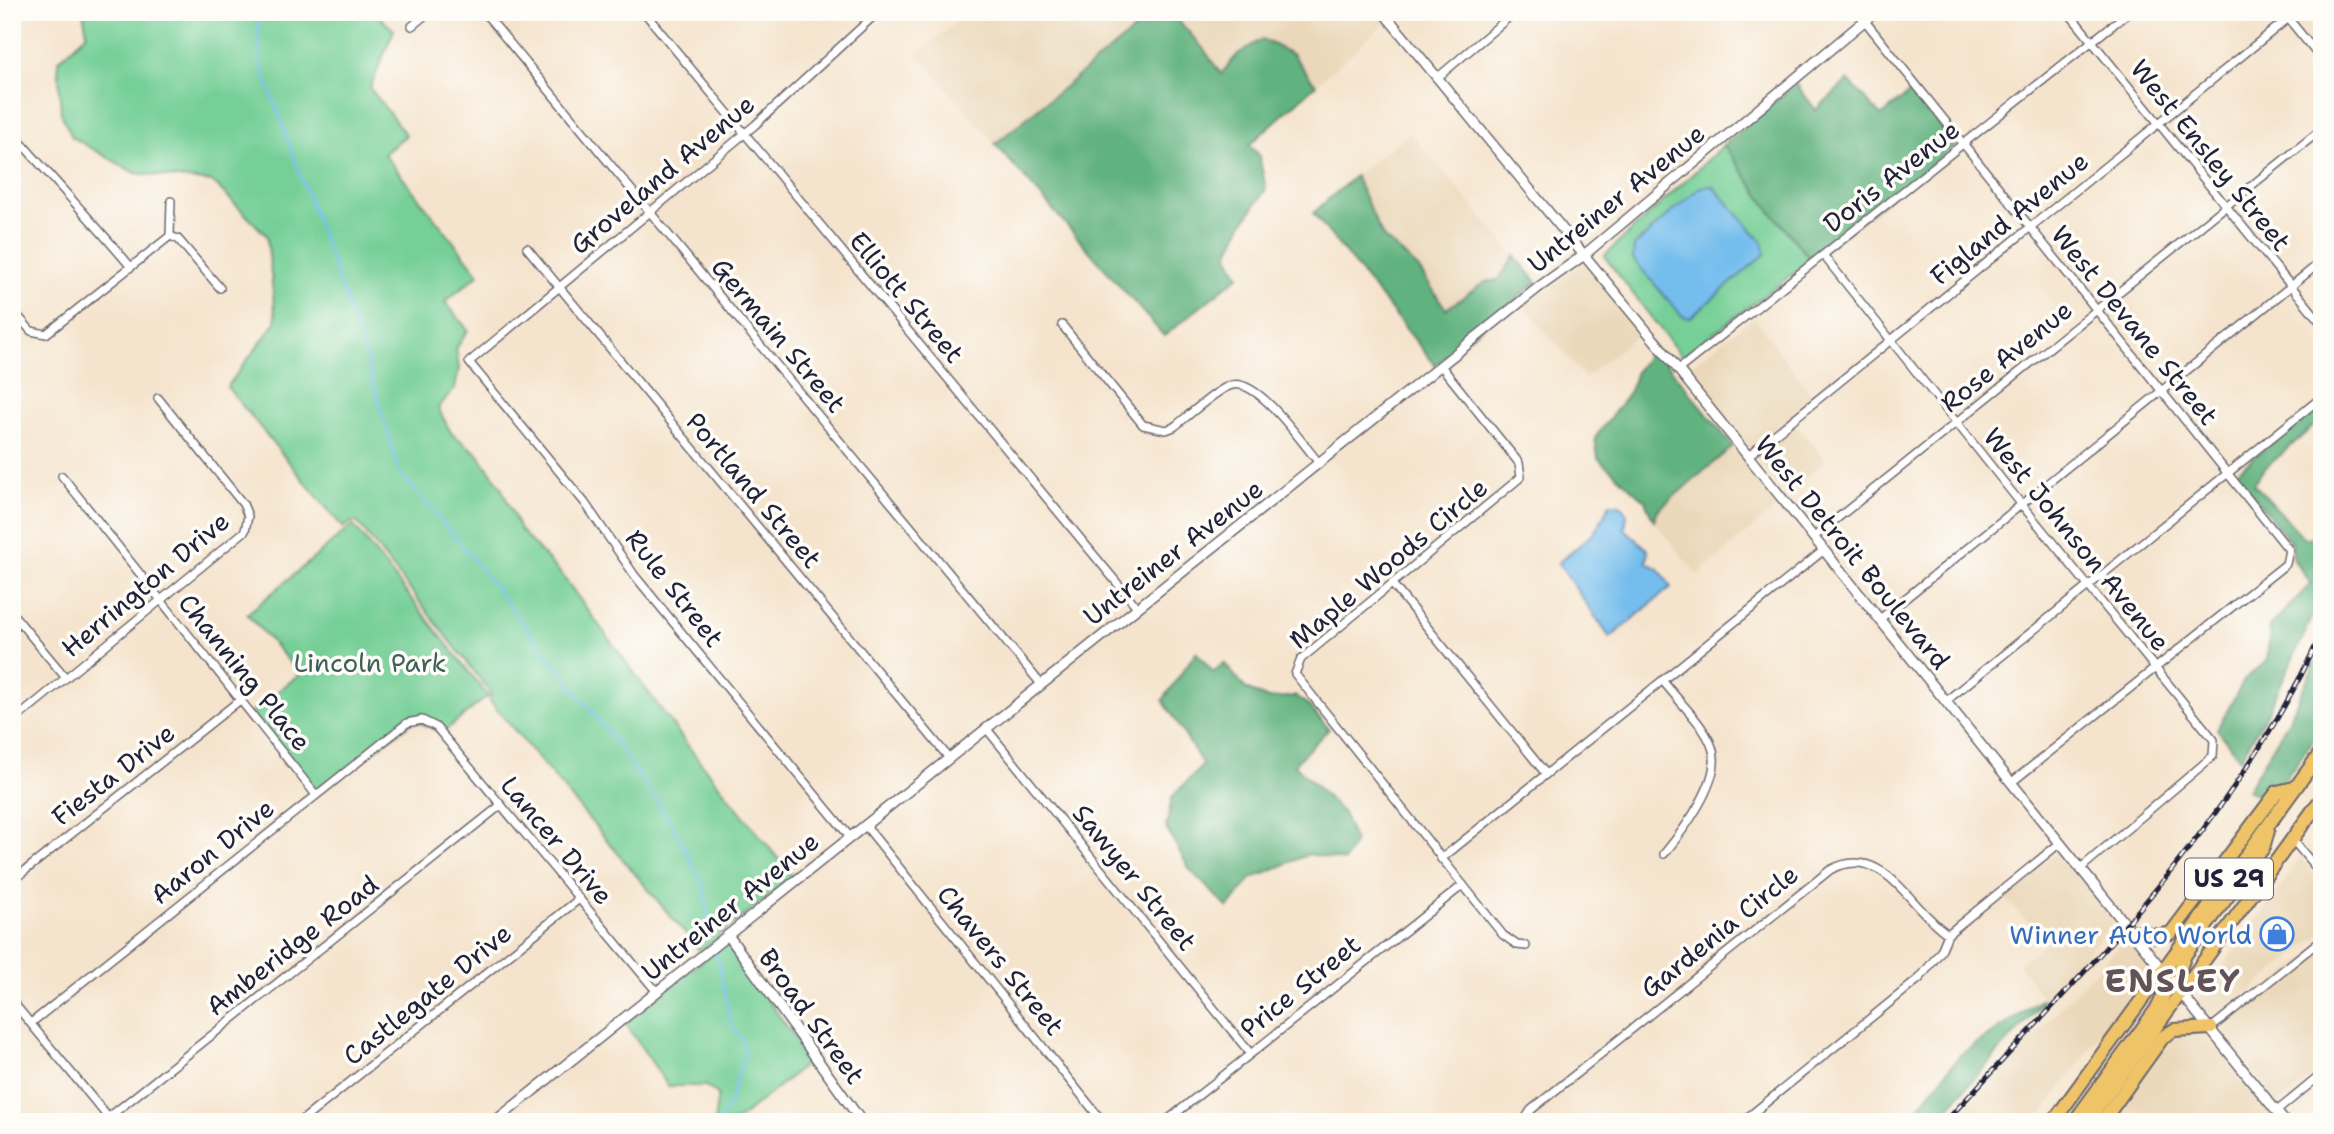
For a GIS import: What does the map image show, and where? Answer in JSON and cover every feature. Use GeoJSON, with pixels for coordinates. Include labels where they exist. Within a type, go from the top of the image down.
{"type":"FeatureCollection","features":[{"type":"Feature","properties":{"kind":"highway","name":"US 29"},"geometry":{"type":"LineString","coordinates":[[2053,1122],[2322,751]]}},
{"type":"Feature","properties":{"kind":"highway"},"geometry":{"type":"LineString","coordinates":[[2133,932],[2158,936],[2171,933],[2277,792],[2294,788]]}},
{"type":"Feature","properties":{"kind":"highway","name":"US 29"},"geometry":{"type":"LineString","coordinates":[[2087,1122],[2322,798]]}},
{"type":"Feature","properties":{"kind":"highway"},"geometry":{"type":"LineString","coordinates":[[2182,991],[2179,971],[2185,956],[2263,848],[2271,820]]}},
{"type":"Feature","properties":{"kind":"highway"},"geometry":{"type":"LineString","coordinates":[[2074,1122],[2158,1007],[2166,988],[2164,969]]}},
{"type":"Feature","properties":{"kind":"highway"},"geometry":{"type":"LineString","coordinates":[[2102,1122],[2163,1037],[2174,1030],[2211,1028]]}},
{"type":"Feature","properties":{"kind":"street"},"geometry":{"type":"LineString","coordinates":[[412,26],[429,12]]}},
{"type":"Feature","properties":{"kind":"street","name":"Germain Street"},"geometry":{"type":"LineString","coordinates":[[484,12],[1041,684]]}},
{"type":"Feature","properties":{"kind":"street","name":"Groveland Avenue"},"geometry":{"type":"LineString","coordinates":[[469,362],[744,134],[878,12]]}},
{"type":"Feature","properties":{"kind":"street","name":"West Detroit Boulevard"},"geometry":{"type":"LineString","coordinates":[[1383,12],[1814,537],[2286,1122]]}},
{"type":"Feature","properties":{"kind":"street"},"geometry":{"type":"LineString","coordinates":[[1437,78],[1515,12]]}},
{"type":"Feature","properties":{"kind":"street","name":"Untreiner Avenue"},"geometry":{"type":"LineString","coordinates":[[494,1122],[1137,607],[1570,263],[1584,255],[1875,12]]}},
{"type":"Feature","properties":{"kind":"street","name":"West Ensley Street"},"geometry":{"type":"LineString","coordinates":[[2068,12],[2322,324]]}},
{"type":"Feature","properties":{"kind":"street","name":"Doris Avenue"},"geometry":{"type":"LineString","coordinates":[[1678,370],[2129,12]]}},
{"type":"Feature","properties":{"kind":"street","name":"Figland Avenue"},"geometry":{"type":"LineString","coordinates":[[1748,456],[2158,125],[2285,16],[2297,12]]}},
{"type":"Feature","properties":{"kind":"street","name":"Elliott Street"},"geometry":{"type":"LineString","coordinates":[[648,13],[744,134],[1137,607]]}},
{"type":"Feature","properties":{"kind":"street"},"geometry":{"type":"LineString","coordinates":[[2285,16],[2322,60]]}},
{"type":"Feature","properties":{"kind":"street","name":"West Devane Street"},"geometry":{"type":"LineString","coordinates":[[1865,21],[2287,546],[2289,558],[2286,564],[2155,668]]}},
{"type":"Feature","properties":{"kind":"street","name":"Rose Avenue"},"geometry":{"type":"LineString","coordinates":[[1814,537],[2322,129]]}},
{"type":"Feature","properties":{"kind":"street"},"geometry":{"type":"LineString","coordinates":[[12,132],[51,178],[72,196],[130,267]]}},
{"type":"Feature","properties":{"kind":"street"},"geometry":{"type":"LineString","coordinates":[[170,236],[171,201]]}},
{"type":"Feature","properties":{"kind":"street"},"geometry":{"type":"LineString","coordinates":[[12,309],[31,331],[41,335],[170,236]]}},
{"type":"Feature","properties":{"kind":"street"},"geometry":{"type":"LineString","coordinates":[[170,236],[178,239],[220,288]]}},
{"type":"Feature","properties":{"kind":"street","name":"Portland Street"},"geometry":{"type":"LineString","coordinates":[[527,248],[949,758]]}},
{"type":"Feature","properties":{"kind":"street","name":"West Johnson Avenue"},"geometry":{"type":"LineString","coordinates":[[1824,256],[1956,424],[2214,740],[2216,751],[2081,868]]}},
{"type":"Feature","properties":{"kind":"street"},"geometry":{"type":"LineString","coordinates":[[1880,619],[2322,261]]}},
{"type":"Feature","properties":{"kind":"street"},"geometry":{"type":"LineString","coordinates":[[1062,325],[1143,425],[1166,430],[1174,427],[1230,385],[1246,384],[1260,394],[1319,463]]}},
{"type":"Feature","properties":{"kind":"street","name":"Rule Street"},"geometry":{"type":"LineString","coordinates":[[469,362],[585,503],[635,576],[850,837]]}},
{"type":"Feature","properties":{"kind":"street","name":"Maple Woods Circle"},"geometry":{"type":"LineString","coordinates":[[1441,366],[1519,463],[1521,477],[1301,659],[1295,674],[1503,935],[1517,945],[1526,946]]}},
{"type":"Feature","properties":{"kind":"street"},"geometry":{"type":"LineString","coordinates":[[1947,701],[2322,397]]}},
{"type":"Feature","properties":{"kind":"street","name":"Herrington Drive"},"geometry":{"type":"LineString","coordinates":[[12,722],[242,536],[248,523],[243,505],[158,398]]}},
{"type":"Feature","properties":{"kind":"street","name":"Channing Place"},"geometry":{"type":"LineString","coordinates":[[62,476],[316,795]]}},
{"type":"Feature","properties":{"kind":"street"},"geometry":{"type":"LineString","coordinates":[[1441,859],[1824,550]]}},
{"type":"Feature","properties":{"kind":"street"},"geometry":{"type":"LineString","coordinates":[[1393,585],[1546,774]]}},
{"type":"Feature","properties":{"kind":"street"},"geometry":{"type":"LineString","coordinates":[[12,613],[66,678]]}},
{"type":"Feature","properties":{"kind":"street"},"geometry":{"type":"LineString","coordinates":[[2012,782],[2155,668]]}},
{"type":"Feature","properties":{"kind":"street"},"geometry":{"type":"LineString","coordinates":[[1663,681],[1707,738],[1714,756],[1705,793],[1664,854]]}},
{"type":"Feature","properties":{"kind":"street","name":"Fiesta Drive"},"geometry":{"type":"LineString","coordinates":[[12,881],[240,700]]}},
{"type":"Feature","properties":{"kind":"street","name":"Aaron Drive"},"geometry":{"type":"LineString","coordinates":[[31,1023],[407,723],[422,720]]}},
{"type":"Feature","properties":{"kind":"street","name":"Lancer Drive"},"geometry":{"type":"LineString","coordinates":[[422,720],[436,727],[657,992]]}},
{"type":"Feature","properties":{"kind":"street","name":"Sawyer Street"},"geometry":{"type":"LineString","coordinates":[[986,728],[1251,1053]]}},
{"type":"Feature","properties":{"kind":"street","name":"Amberidge Road"},"geometry":{"type":"LineString","coordinates":[[110,1119],[501,805]]}},
{"type":"Feature","properties":{"kind":"street","name":"Chavers Street"},"geometry":{"type":"LineString","coordinates":[[865,825],[1103,1122]]}},
{"type":"Feature","properties":{"kind":"street"},"geometry":{"type":"LineString","coordinates":[[2292,839],[2322,875]]}},
{"type":"Feature","properties":{"kind":"street"},"geometry":{"type":"LineString","coordinates":[[1742,1122],[1920,978],[1941,951],[1948,934],[2060,843]]}},
{"type":"Feature","properties":{"kind":"street","name":"Gardenia Circle"},"geometry":{"type":"LineString","coordinates":[[1523,1122],[1531,1110],[1840,864],[1860,862],[1879,867],[1924,917],[1948,934]]}},
{"type":"Feature","properties":{"kind":"street","name":"Price Street"},"geometry":{"type":"LineString","coordinates":[[1165,1122],[1463,885]]}},
{"type":"Feature","properties":{"kind":"street","name":"Castlegate Drive"},"geometry":{"type":"LineString","coordinates":[[300,1122],[579,899]]}},
{"type":"Feature","properties":{"kind":"street","name":"Broad Street"},"geometry":{"type":"LineString","coordinates":[[728,935],[862,1122]]}},
{"type":"Feature","properties":{"kind":"street"},"geometry":{"type":"LineString","coordinates":[[2211,1028],[2322,939]]}},
{"type":"Feature","properties":{"kind":"street"},"geometry":{"type":"LineString","coordinates":[[12,1001],[110,1119]]}},
{"type":"Feature","properties":{"kind":"street"},"geometry":{"type":"LineString","coordinates":[[2277,1111],[2322,1074]]}},
{"type":"Feature","properties":{"kind":"shaded area"},"geometry":{"type":"Polygon","coordinates":[[[969,12],[1156,12],[995,144],[917,54],[969,12]]]}},
{"type":"Feature","properties":{"kind":"shaded area"},"geometry":{"type":"Polygon","coordinates":[[[1171,12],[1376,12],[1385,23],[1316,85],[1309,73],[1238,54],[1221,74],[1203,48],[1171,12]]]}},
{"type":"Feature","properties":{"kind":"shaded area"},"geometry":{"type":"Polygon","coordinates":[[[1410,132],[1515,256],[1498,280],[1485,282],[1446,310],[1418,268],[1383,237],[1355,176],[1410,132]]]}},
{"type":"Feature","properties":{"kind":"shaded area"},"geometry":{"type":"Polygon","coordinates":[[[1583,262],[1640,332],[1585,378],[1523,305],[1583,262]]]}},
{"type":"Feature","properties":{"kind":"shaded area"},"geometry":{"type":"Polygon","coordinates":[[[1754,317],[1813,397],[1749,449],[1685,370],[1754,317]]]}},
{"type":"Feature","properties":{"kind":"shaded area"},"geometry":{"type":"Polygon","coordinates":[[[1795,423],[1826,461],[1785,493],[1755,456],[1795,423]]]}},
{"type":"Feature","properties":{"kind":"shaded area"},"geometry":{"type":"Polygon","coordinates":[[[1733,446],[1780,504],[1697,575],[1654,521],[1657,510],[1733,446]]]}},
{"type":"Feature","properties":{"kind":"shaded area"},"geometry":{"type":"Polygon","coordinates":[[[2059,850],[2116,920],[2044,1000],[2019,964],[2046,942],[2003,896],[2059,850]]]}},
{"type":"Feature","properties":{"kind":"shaded area"},"geometry":{"type":"Polygon","coordinates":[[[2301,858],[2322,883],[2322,933],[2213,1021],[2197,1002],[2301,858]]]}},
{"type":"Feature","properties":{"kind":"shaded area"},"geometry":{"type":"Polygon","coordinates":[[[2129,936],[2152,963],[2036,1122],[1952,1122],[2129,936]]]}},
{"type":"Feature","properties":{"kind":"shaded area"},"geometry":{"type":"Polygon","coordinates":[[[2322,945],[2322,1068],[2278,1104],[2218,1028],[2322,945]]]}},
{"type":"Feature","properties":{"kind":"shaded area"},"geometry":{"type":"Polygon","coordinates":[[[2191,1011],[2224,1051],[2279,1122],[2111,1122],[2191,1011]]]}},
{"type":"Feature","properties":{"kind":"green space"},"geometry":{"type":"Polygon","coordinates":[[[83,12],[374,12],[394,30],[370,88],[406,135],[384,154],[479,274],[445,302],[468,330],[456,349],[459,369],[455,388],[438,408],[451,433],[478,454],[501,487],[520,530],[561,574],[697,758],[793,877],[700,951],[489,700],[491,693],[357,522],[351,522],[343,528],[227,387],[276,322],[267,236],[213,182],[135,173],[72,137],[61,113],[58,61],[87,34],[83,12]]]}},
{"type":"Feature","properties":{"kind":"green space"},"geometry":{"type":"Polygon","coordinates":[[[1156,12],[1171,12],[1203,48],[1221,74],[1238,54],[1262,39],[1292,54],[1316,85],[1249,145],[1259,155],[1266,189],[1241,226],[1228,255],[1239,276],[1164,336],[995,144],[1156,12]]]}},
{"type":"Feature","properties":{"kind":"green space"},"geometry":{"type":"Polygon","coordinates":[[[1848,80],[1881,116],[1912,91],[1956,145],[1811,260],[1773,214],[1724,145],[1796,84],[1816,110],[1848,80]]]}},
{"type":"Feature","properties":{"kind":"green space"},"geometry":{"type":"Polygon","coordinates":[[[1724,145],[1773,214],[1811,260],[1682,357],[1604,256],[1724,145]]]}},
{"type":"Feature","properties":{"kind":"green space"},"geometry":{"type":"Polygon","coordinates":[[[1355,176],[1383,237],[1418,268],[1446,309],[1485,282],[1498,280],[1515,256],[1537,282],[1435,365],[1313,213],[1355,176]]]}},
{"type":"Feature","properties":{"kind":"green space"},"geometry":{"type":"Polygon","coordinates":[[[1650,343],[1733,446],[1658,510],[1654,521],[1645,501],[1598,458],[1595,438],[1629,393],[1636,371],[1646,358],[1650,343]]]}},
{"type":"Feature","properties":{"kind":"green space"},"geometry":{"type":"Polygon","coordinates":[[[2322,402],[2322,419],[2263,470],[2254,484],[2304,538],[2322,537],[2322,597],[2268,711],[2240,759],[2217,729],[2245,679],[2267,661],[2270,626],[2311,584],[2294,560],[2291,543],[2235,473],[2322,402]]]}},
{"type":"Feature","properties":{"kind":"green space","name":"Lincoln Park"},"geometry":{"type":"Polygon","coordinates":[[[353,525],[488,696],[442,733],[415,720],[316,795],[250,713],[300,674],[247,614],[353,525]]]}},
{"type":"Feature","properties":{"kind":"green space"},"geometry":{"type":"Polygon","coordinates":[[[2322,647],[2322,728],[2269,801],[2247,790],[2289,720],[2322,647]]]}},
{"type":"Feature","properties":{"kind":"green space"},"geometry":{"type":"Polygon","coordinates":[[[1196,652],[1213,672],[1224,663],[1246,689],[1268,699],[1295,696],[1307,704],[1329,729],[1294,764],[1343,813],[1355,842],[1344,861],[1309,854],[1251,879],[1228,908],[1190,870],[1166,828],[1172,797],[1203,765],[1163,700],[1196,652]]]}},
{"type":"Feature","properties":{"kind":"green space"},"geometry":{"type":"Polygon","coordinates":[[[726,942],[811,1060],[735,1122],[714,1122],[718,1094],[705,1086],[668,1086],[625,1023],[726,942]]]}},
{"type":"Feature","properties":{"kind":"green space"},"geometry":{"type":"Polygon","coordinates":[[[2042,999],[2043,1003],[1935,1122],[1907,1122],[1960,1055],[2042,999]]]}},
{"type":"Feature","properties":{"kind":"water"},"geometry":{"type":"Polygon","coordinates":[[[1713,186],[1763,243],[1765,254],[1690,318],[1682,316],[1633,259],[1634,246],[1700,187],[1713,186]]]}},
{"type":"Feature","properties":{"kind":"water"},"geometry":{"type":"Polygon","coordinates":[[[1610,504],[1621,505],[1627,514],[1625,529],[1648,550],[1647,563],[1659,569],[1671,587],[1610,638],[1558,563],[1594,533],[1610,504]]]}},
{"type":"Feature","properties":{"kind":"waterway"},"geometry":{"type":"LineString","coordinates":[[258,12],[259,60],[365,354],[400,473],[465,549],[615,741],[674,827],[705,889],[710,939]]}},
{"type":"Feature","properties":{"kind":"waterway"},"geometry":{"type":"LineString","coordinates":[[717,954],[732,1027],[742,1040],[745,1052],[729,1104],[719,1122]]}},
{"type":"Feature","properties":{"kind":"railway"},"geometry":{"type":"LineString","coordinates":[[1945,1122],[2103,951],[2202,832],[2287,702],[2322,632]]}},
{"type":"Feature","properties":{"kind":"place","name":"Winner Auto World"},"geometry":{"type":"Point","coordinates":[2277,934]}},
{"type":"Feature","properties":{"kind":"district","name":"ENSLEY"},"geometry":{"type":"Point","coordinates":[2173,980]}}]}
